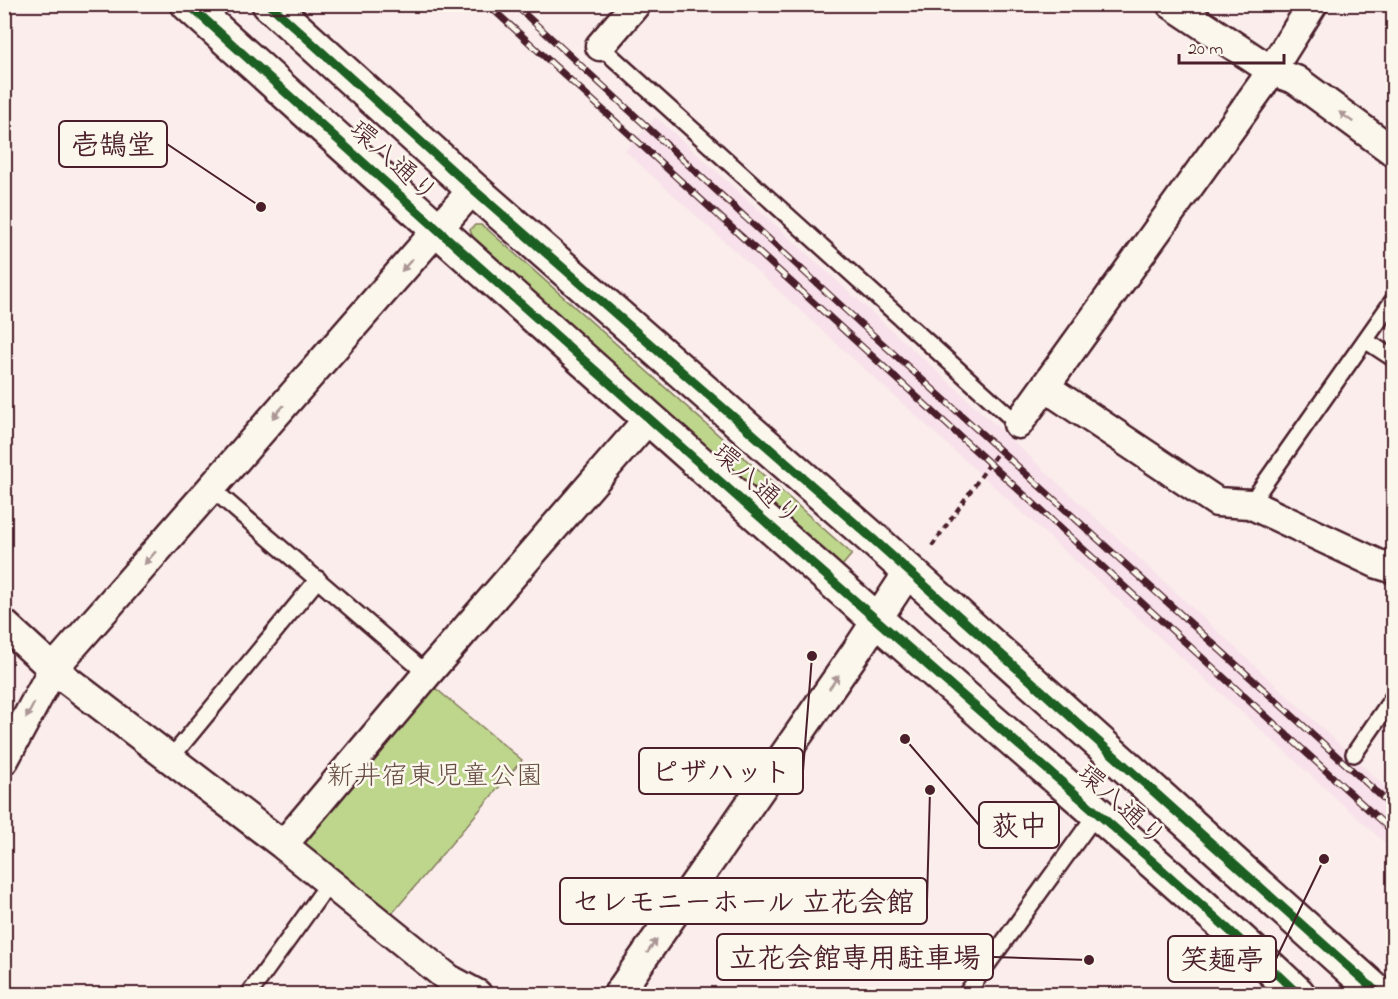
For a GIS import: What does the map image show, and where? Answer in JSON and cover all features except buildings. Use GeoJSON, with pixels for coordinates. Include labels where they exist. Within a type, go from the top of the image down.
{"type":"FeatureCollection","features":[{"type":"Feature","properties":{"kind":"main road","name":"環八通り"},"geometry":{"type":"LineString","coordinates":[[188,4],[437,230],[1097,813],[1285,990]]}},
{"type":"Feature","properties":{"kind":"main road","name":"環八通り"},"geometry":{"type":"LineString","coordinates":[[270,4],[473,189],[909,571],[1378,994]]}},
{"type":"Feature","properties":{"kind":"street"},"geometry":{"type":"LineString","coordinates":[[1171,4],[1272,71],[1296,80],[1394,152]]}},
{"type":"Feature","properties":{"kind":"street"},"geometry":{"type":"LineString","coordinates":[[1018,424],[1272,71],[1313,4]]}},
{"type":"Feature","properties":{"kind":"street"},"geometry":{"type":"LineString","coordinates":[[600,46],[629,7]]}},
{"type":"Feature","properties":{"kind":"street"},"geometry":{"type":"LineString","coordinates":[[4,760],[53,669],[473,189]]}},
{"type":"Feature","properties":{"kind":"street"},"geometry":{"type":"LineString","coordinates":[[1045,387],[1217,502],[1250,504],[1378,564],[1394,569]]}},
{"type":"Feature","properties":{"kind":"street"},"geometry":{"type":"LineString","coordinates":[[283,844],[649,418]]}},
{"type":"Feature","properties":{"kind":"street"},"geometry":{"type":"LineString","coordinates":[[618,994],[909,571]]}},
{"type":"Feature","properties":{"kind":"street"},"geometry":{"type":"LineString","coordinates":[[4,624],[53,669],[283,844],[448,979],[477,994]]}},
{"type":"Feature","properties":{"kind":"lane"},"geometry":{"type":"LineString","coordinates":[[600,46],[1018,424]]}},
{"type":"Feature","properties":{"kind":"lane"},"geometry":{"type":"LineString","coordinates":[[1250,504],[1394,299]]}},
{"type":"Feature","properties":{"kind":"lane"},"geometry":{"type":"LineString","coordinates":[[1365,340],[1394,359]]}},
{"type":"Feature","properties":{"kind":"lane"},"geometry":{"type":"LineString","coordinates":[[211,488],[427,674]]}},
{"type":"Feature","properties":{"kind":"lane"},"geometry":{"type":"LineString","coordinates":[[170,759],[318,579]]}},
{"type":"Feature","properties":{"kind":"lane"},"geometry":{"type":"LineString","coordinates":[[1354,754],[1394,696]]}},
{"type":"Feature","properties":{"kind":"lane"},"geometry":{"type":"LineString","coordinates":[[966,994],[1097,813]]}},
{"type":"Feature","properties":{"kind":"lane"},"geometry":{"type":"LineString","coordinates":[[249,994],[329,883]]}},
{"type":"Feature","properties":{"kind":"path"},"geometry":{"type":"LineString","coordinates":[[909,571],[929,550],[1018,424]]}},
{"type":"Feature","properties":{"kind":"shaded area"},"geometry":{"type":"Polygon","coordinates":[[[656,117],[961,393],[1393,794],[1393,850],[625,151],[656,117]]]}},
{"type":"Feature","properties":{"kind":"green space"},"geometry":{"type":"Polygon","coordinates":[[[475,225],[486,228],[852,554],[842,566],[473,238],[470,230],[475,225]]]}},
{"type":"Feature","properties":{"kind":"green space","name":"新井宿東児童公園"},"geometry":{"type":"Polygon","coordinates":[[[434,687],[522,760],[390,916],[301,845],[434,687]]]}},
{"type":"Feature","properties":{"kind":"railway"},"geometry":{"type":"LineString","coordinates":[[487,4],[1394,833]]}},
{"type":"Feature","properties":{"kind":"railway"},"geometry":{"type":"LineString","coordinates":[[514,4],[862,325],[1394,808]]}},
{"type":"Feature","properties":{"kind":"cycle path"},"geometry":{"type":"LineString","coordinates":[[188,4],[549,330],[1155,864],[1298,994]]}},
{"type":"Feature","properties":{"kind":"cycle path"},"geometry":{"type":"LineString","coordinates":[[269,4],[473,189],[873,539],[1379,994]]}},
{"type":"Feature","properties":{"kind":"place","name":"壱鵠堂"},"geometry":{"type":"Point","coordinates":[261,207]}},
{"type":"Feature","properties":{"kind":"place","name":"ピザハット"},"geometry":{"type":"Point","coordinates":[812,656]}},
{"type":"Feature","properties":{"kind":"place","name":"荻中"},"geometry":{"type":"Point","coordinates":[905,739]}},
{"type":"Feature","properties":{"kind":"place","name":"セレモニーホール 立花会館"},"geometry":{"type":"Point","coordinates":[930,790]}},
{"type":"Feature","properties":{"kind":"place","name":"笑麺亭"},"geometry":{"type":"Point","coordinates":[1324,859]}},
{"type":"Feature","properties":{"kind":"place","name":"立花会館専用駐車場"},"geometry":{"type":"Point","coordinates":[1089,960]}}]}
